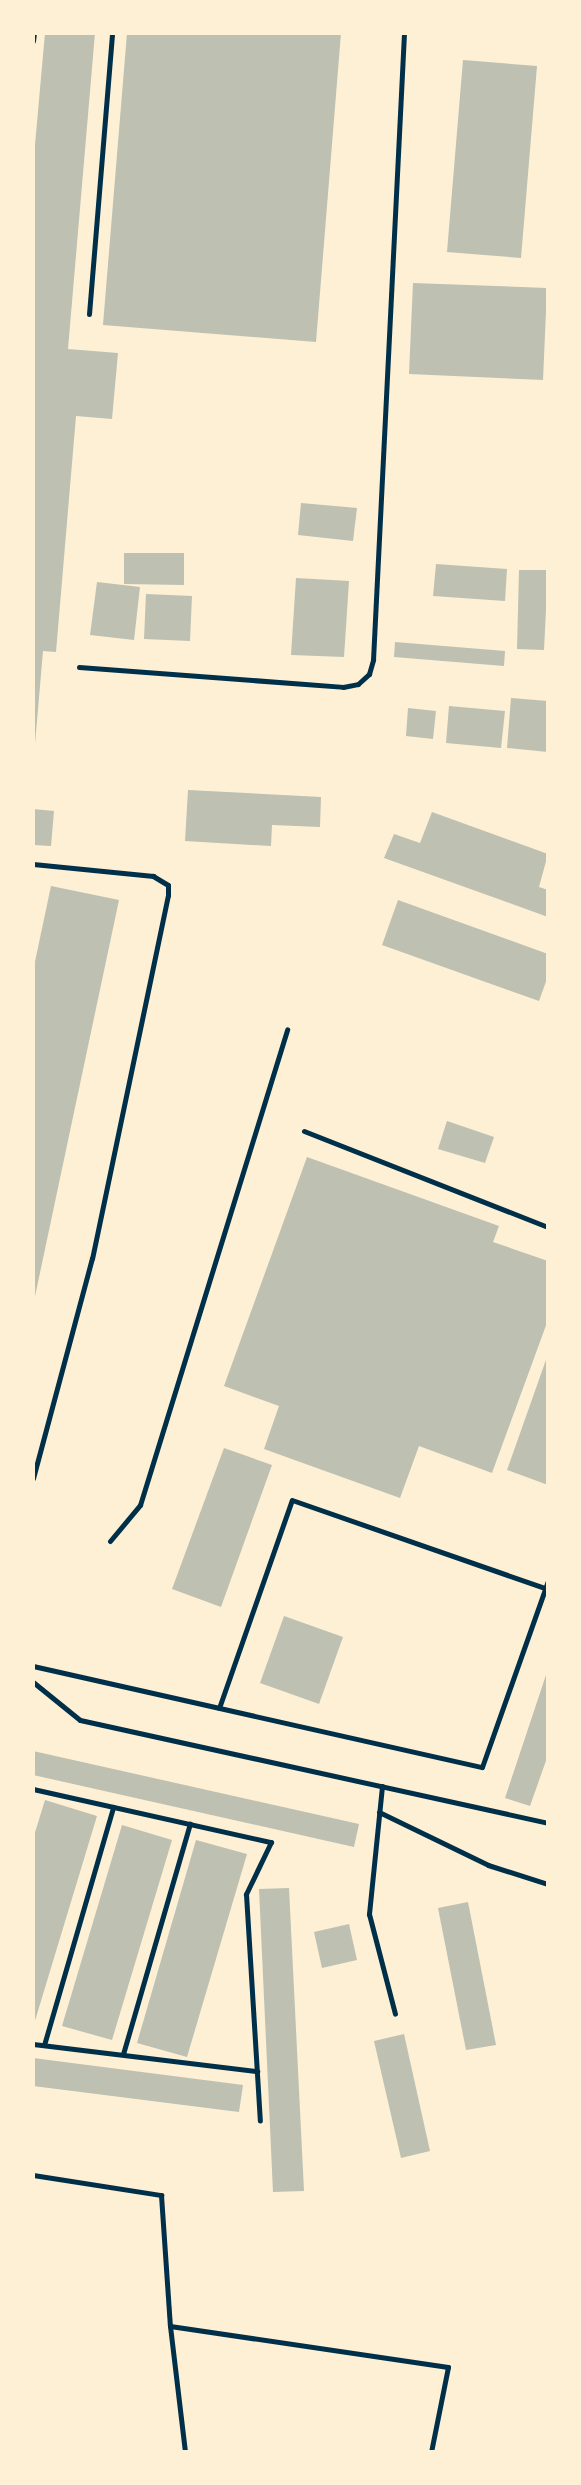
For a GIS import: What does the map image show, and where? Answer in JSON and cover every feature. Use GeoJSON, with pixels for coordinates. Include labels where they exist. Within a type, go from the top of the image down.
{"type":"FeatureCollection","features":[{"type":"Feature","properties":{"kind":"lane"},"geometry":{"type":"LineString","coordinates":[[33,41],[34,33]]}},
{"type":"Feature","properties":{"kind":"lane"},"geometry":{"type":"LineString","coordinates":[[89,314],[113,33]]}},
{"type":"Feature","properties":{"kind":"lane"},"geometry":{"type":"LineString","coordinates":[[79,667],[343,687],[358,684],[369,674],[373,660],[404,33]]}},
{"type":"Feature","properties":{"kind":"lane"},"geometry":{"type":"LineString","coordinates":[[33,864],[153,876],[163,879],[168,895],[92,1258],[33,1478]]}},
{"type":"Feature","properties":{"kind":"lane"},"geometry":{"type":"LineString","coordinates":[[110,1541],[140,1505],[287,1029]]}},
{"type":"Feature","properties":{"kind":"lane"},"geometry":{"type":"LineString","coordinates":[[304,1131],[548,1227]]}},
{"type":"Feature","properties":{"kind":"lane"},"geometry":{"type":"LineString","coordinates":[[219,1708],[292,1500],[545,1588]]}},
{"type":"Feature","properties":{"kind":"lane"},"geometry":{"type":"LineString","coordinates":[[33,1666],[482,1767],[548,1581]]}},
{"type":"Feature","properties":{"kind":"lane"},"geometry":{"type":"LineString","coordinates":[[33,1682],[80,1720],[548,1823]]}},
{"type":"Feature","properties":{"kind":"lane"},"geometry":{"type":"LineString","coordinates":[[382,1786],[369,1914],[395,2014]]}},
{"type":"Feature","properties":{"kind":"lane"},"geometry":{"type":"LineString","coordinates":[[33,1789],[271,1842],[246,1894],[260,2121]]}},
{"type":"Feature","properties":{"kind":"lane"},"geometry":{"type":"LineString","coordinates":[[44,2045],[113,1807]]}},
{"type":"Feature","properties":{"kind":"lane"},"geometry":{"type":"LineString","coordinates":[[379,1812],[488,1865],[548,1884]]}},
{"type":"Feature","properties":{"kind":"lane"},"geometry":{"type":"LineString","coordinates":[[123,2054],[190,1824]]}},
{"type":"Feature","properties":{"kind":"lane"},"geometry":{"type":"LineString","coordinates":[[33,2044],[257,2071]]}},
{"type":"Feature","properties":{"kind":"lane"},"geometry":{"type":"LineString","coordinates":[[33,2175],[161,2195],[170,2326],[185,2452]]}},
{"type":"Feature","properties":{"kind":"lane"},"geometry":{"type":"LineString","coordinates":[[170,2326],[448,2367],[431,2452]]}},
{"type":"Feature","properties":{"kind":"building"},"geometry":{"type":"Polygon","coordinates":[[[45,33],[95,33],[68,349],[118,353],[112,419],[76,416],[56,652],[43,651],[35,744],[33,167],[45,33]]]}},
{"type":"Feature","properties":{"kind":"building"},"geometry":{"type":"Polygon","coordinates":[[[127,33],[341,33],[316,342],[103,325],[127,33]]]}},
{"type":"Feature","properties":{"kind":"building"},"geometry":{"type":"Polygon","coordinates":[[[463,60],[537,66],[521,258],[447,252],[463,60]]]}},
{"type":"Feature","properties":{"kind":"building"},"geometry":{"type":"Polygon","coordinates":[[[413,283],[547,288],[543,380],[409,374],[413,283]]]}},
{"type":"Feature","properties":{"kind":"building"},"geometry":{"type":"Polygon","coordinates":[[[301,503],[357,508],[353,541],[298,535],[301,503]]]}},
{"type":"Feature","properties":{"kind":"building"},"geometry":{"type":"Polygon","coordinates":[[[124,553],[184,553],[184,585],[124,584],[124,553]]]}},
{"type":"Feature","properties":{"kind":"building"},"geometry":{"type":"Polygon","coordinates":[[[436,564],[507,569],[505,601],[433,596],[436,564]]]}},
{"type":"Feature","properties":{"kind":"building"},"geometry":{"type":"Polygon","coordinates":[[[519,570],[548,570],[544,650],[517,649],[519,570]]]}},
{"type":"Feature","properties":{"kind":"building"},"geometry":{"type":"Polygon","coordinates":[[[296,578],[349,581],[344,657],[291,655],[296,578]]]}},
{"type":"Feature","properties":{"kind":"building"},"geometry":{"type":"Polygon","coordinates":[[[97,582],[140,587],[134,640],[90,635],[97,582]]]}},
{"type":"Feature","properties":{"kind":"building"},"geometry":{"type":"Polygon","coordinates":[[[146,594],[192,596],[190,641],[144,639],[146,594]]]}},
{"type":"Feature","properties":{"kind":"building"},"geometry":{"type":"Polygon","coordinates":[[[395,642],[505,651],[504,666],[394,657],[395,642]]]}},
{"type":"Feature","properties":{"kind":"building"},"geometry":{"type":"Polygon","coordinates":[[[511,698],[548,701],[548,752],[507,748],[511,698]]]}},
{"type":"Feature","properties":{"kind":"building"},"geometry":{"type":"Polygon","coordinates":[[[449,706],[505,711],[501,748],[446,743],[449,706]]]}},
{"type":"Feature","properties":{"kind":"building"},"geometry":{"type":"Polygon","coordinates":[[[408,708],[436,711],[433,739],[406,736],[408,708]]]}},
{"type":"Feature","properties":{"kind":"building"},"geometry":{"type":"Polygon","coordinates":[[[188,790],[321,797],[320,827],[272,825],[271,846],[185,841],[188,790]]]}},
{"type":"Feature","properties":{"kind":"building"},"geometry":{"type":"Polygon","coordinates":[[[33,809],[54,811],[51,846],[33,845],[33,809]]]}},
{"type":"Feature","properties":{"kind":"building"},"geometry":{"type":"Polygon","coordinates":[[[432,812],[548,854],[539,887],[548,890],[548,917],[384,858],[394,834],[420,843],[432,812]]]}},
{"type":"Feature","properties":{"kind":"building"},"geometry":{"type":"Polygon","coordinates":[[[51,886],[119,900],[34,1301],[33,971],[51,886]]]}},
{"type":"Feature","properties":{"kind":"building"},"geometry":{"type":"Polygon","coordinates":[[[398,900],[548,954],[548,976],[539,1001],[382,945],[398,900]]]}},
{"type":"Feature","properties":{"kind":"building"},"geometry":{"type":"Polygon","coordinates":[[[447,1121],[494,1137],[485,1163],[438,1149],[447,1121]]]}},
{"type":"Feature","properties":{"kind":"building"},"geometry":{"type":"Polygon","coordinates":[[[307,1157],[499,1226],[493,1242],[548,1261],[548,1320],[492,1473],[419,1446],[400,1498],[264,1449],[279,1406],[224,1386],[307,1157]]]}},
{"type":"Feature","properties":{"kind":"building"},"geometry":{"type":"Polygon","coordinates":[[[548,1357],[548,1485],[507,1470],[548,1357]]]}},
{"type":"Feature","properties":{"kind":"building"},"geometry":{"type":"Polygon","coordinates":[[[224,1448],[272,1465],[221,1607],[172,1589],[224,1448]]]}},
{"type":"Feature","properties":{"kind":"building"},"geometry":{"type":"Polygon","coordinates":[[[284,1616],[343,1637],[319,1704],[260,1683],[284,1616]]]}},
{"type":"Feature","properties":{"kind":"building"},"geometry":{"type":"Polygon","coordinates":[[[547,1672],[548,1755],[530,1806],[505,1798],[547,1672]]]}},
{"type":"Feature","properties":{"kind":"building"},"geometry":{"type":"Polygon","coordinates":[[[33,1751],[359,1824],[354,1847],[33,1775],[33,1751]]]}},
{"type":"Feature","properties":{"kind":"building"},"geometry":{"type":"Polygon","coordinates":[[[45,1800],[97,1816],[34,2024],[33,1839],[45,1800]]]}},
{"type":"Feature","properties":{"kind":"building"},"geometry":{"type":"Polygon","coordinates":[[[122,1825],[172,1840],[112,2040],[62,2026],[122,1825]]]}},
{"type":"Feature","properties":{"kind":"building"},"geometry":{"type":"Polygon","coordinates":[[[196,1840],[247,1854],[187,2057],[137,2043],[196,1840]]]}},
{"type":"Feature","properties":{"kind":"building"},"geometry":{"type":"Polygon","coordinates":[[[289,1888],[304,2191],[273,2192],[259,1889],[289,1888]]]}},
{"type":"Feature","properties":{"kind":"building"},"geometry":{"type":"Polygon","coordinates":[[[468,1902],[496,2045],[466,2050],[438,1908],[468,1902]]]}},
{"type":"Feature","properties":{"kind":"building"},"geometry":{"type":"Polygon","coordinates":[[[349,1924],[357,1960],[322,1968],[314,1932],[349,1924]]]}},
{"type":"Feature","properties":{"kind":"building"},"geometry":{"type":"Polygon","coordinates":[[[404,2034],[430,2151],[401,2158],[374,2041],[404,2034]]]}},
{"type":"Feature","properties":{"kind":"building"},"geometry":{"type":"Polygon","coordinates":[[[33,2058],[243,2085],[239,2112],[33,2086],[33,2058]]]}}]}
